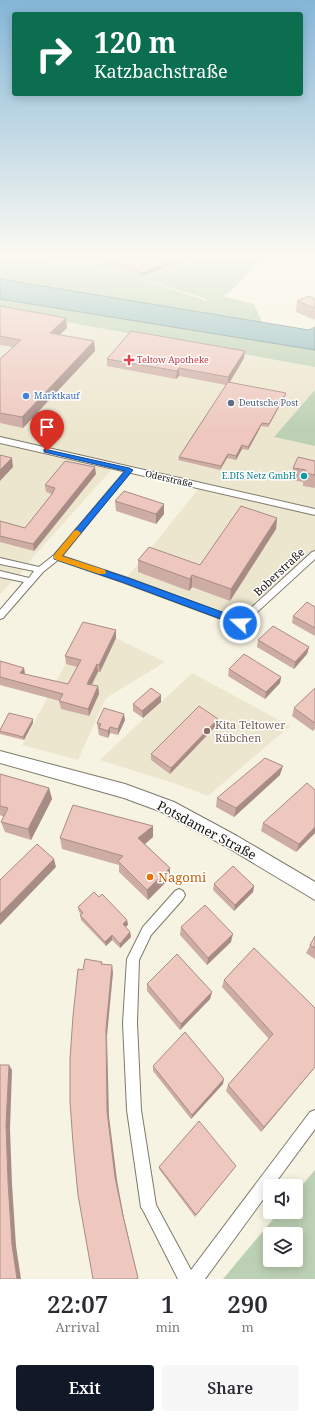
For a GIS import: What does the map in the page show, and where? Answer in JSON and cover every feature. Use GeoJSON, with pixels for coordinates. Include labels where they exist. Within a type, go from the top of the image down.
{"type":"FeatureCollection","features":[{"type":"Feature","properties":{"kind":"main road","name":"Oderstraße"},"geometry":{"type":"LineString","coordinates":[[0,440],[315,512]]}},
{"type":"Feature","properties":{"kind":"main road","name":"Potsdamer Straße"},"geometry":{"type":"LineString","coordinates":[[0,756],[125,791],[168,807],[231,841],[315,892]]}},
{"type":"Feature","properties":{"kind":"street"},"geometry":{"type":"LineString","coordinates":[[0,616],[40,570],[57,557],[129,470]]}},
{"type":"Feature","properties":{"kind":"street","name":"Boberstraße"},"geometry":{"type":"LineString","coordinates":[[57,557],[125,580],[240,623],[315,554]]}},
{"type":"Feature","properties":{"kind":"street"},"geometry":{"type":"LineString","coordinates":[[0,561],[40,570]]}},
{"type":"Feature","properties":{"kind":"street"},"geometry":{"type":"LineString","coordinates":[[0,574],[31,581]]}},
{"type":"Feature","properties":{"kind":"street"},"geometry":{"type":"LineString","coordinates":[[179,895],[147,931],[133,959],[130,1023],[134,1110],[149,1207],[186,1279]]}},
{"type":"Feature","properties":{"kind":"street"},"geometry":{"type":"LineString","coordinates":[[195,1279],[315,1118]]}},
{"type":"Feature","properties":{"kind":"shaded area"},"geometry":{"type":"Polygon","coordinates":[[[0,313],[15,313],[315,367],[315,390],[274,437],[315,446],[315,554],[240,623],[125,580],[200,487],[115,466],[33,557],[22,572],[0,594],[0,313]]]}},
{"type":"Feature","properties":{"kind":"shaded area"},"geometry":{"type":"Polygon","coordinates":[[[84,630],[116,638],[165,662],[106,698],[78,760],[22,745],[84,630]]]}},
{"type":"Feature","properties":{"kind":"shaded area","name":"Kita Teltower Rübchen"},"geometry":{"type":"Polygon","coordinates":[[[192,673],[290,726],[208,796],[179,785],[100,760],[192,673]]]}},
{"type":"Feature","properties":{"kind":"green space"},"geometry":{"type":"Polygon","coordinates":[[[15,313],[85,313],[315,350],[315,367],[15,313]]]}},
{"type":"Feature","properties":{"kind":"green space"},"geometry":{"type":"Polygon","coordinates":[[[205,313],[258,313],[262,322],[205,313]]]}},
{"type":"Feature","properties":{"kind":"green space"},"geometry":{"type":"Polygon","coordinates":[[[315,390],[315,446],[274,437],[315,390]]]}},
{"type":"Feature","properties":{"kind":"green space"},"geometry":{"type":"Polygon","coordinates":[[[315,1170],[315,1279],[223,1279],[263,1231],[263,1267],[303,1267],[303,1227],[266,1227],[273,1219],[303,1219],[303,1184],[315,1170]]]}},
{"type":"Feature","properties":{"kind":"water"},"geometry":{"type":"Polygon","coordinates":[[[85,313],[204,313],[309,330],[315,327],[315,350],[85,313]]]}},
{"type":"Feature","properties":{"kind":"building","name":"Marktkauf"},"geometry":{"type":"Polygon","coordinates":[[[0,313],[37,313],[66,318],[50,333],[94,341],[22,417],[0,413],[0,359],[21,340],[0,336],[0,313]]]}},
{"type":"Feature","properties":{"kind":"building"},"geometry":{"type":"Polygon","coordinates":[[[131,331],[245,351],[228,377],[179,368],[177,371],[107,359],[131,331]]]}},
{"type":"Feature","properties":{"kind":"building"},"geometry":{"type":"Polygon","coordinates":[[[228,382],[286,393],[269,424],[262,423],[248,447],[242,445],[236,456],[228,454],[221,466],[179,457],[228,382]]]}},
{"type":"Feature","properties":{"kind":"building"},"geometry":{"type":"Polygon","coordinates":[[[0,455],[12,458],[0,470],[0,455]]]}},
{"type":"Feature","properties":{"kind":"building"},"geometry":{"type":"Polygon","coordinates":[[[298,457],[315,461],[315,475],[305,473],[306,470],[293,468],[298,457]]]}},
{"type":"Feature","properties":{"kind":"building"},"geometry":{"type":"Polygon","coordinates":[[[65,461],[95,467],[33,544],[0,536],[0,521],[25,528],[52,494],[55,488],[45,485],[65,461]]]}},
{"type":"Feature","properties":{"kind":"building"},"geometry":{"type":"Polygon","coordinates":[[[124,491],[164,504],[156,514],[115,501],[124,491]]]}},
{"type":"Feature","properties":{"kind":"building"},"geometry":{"type":"Polygon","coordinates":[[[241,506],[277,518],[231,589],[192,575],[190,579],[138,560],[149,547],[200,565],[241,506]]]}},
{"type":"Feature","properties":{"kind":"building"},"geometry":{"type":"Polygon","coordinates":[[[307,602],[315,607],[315,628],[293,616],[307,602]]]}},
{"type":"Feature","properties":{"kind":"building"},"geometry":{"type":"Polygon","coordinates":[[[83,622],[116,630],[99,665],[97,664],[87,684],[98,686],[88,709],[59,701],[63,694],[0,677],[0,661],[24,668],[20,673],[68,684],[81,660],[65,656],[83,622]]]}},
{"type":"Feature","properties":{"kind":"building"},"geometry":{"type":"Polygon","coordinates":[[[273,626],[309,647],[295,662],[258,640],[273,626]]]}},
{"type":"Feature","properties":{"kind":"building"},"geometry":{"type":"Polygon","coordinates":[[[244,654],[281,677],[266,692],[229,669],[244,654]]]}},
{"type":"Feature","properties":{"kind":"building"},"geometry":{"type":"Polygon","coordinates":[[[151,688],[161,695],[142,711],[133,704],[151,688]]]}},
{"type":"Feature","properties":{"kind":"building"},"geometry":{"type":"Polygon","coordinates":[[[315,688],[315,723],[294,708],[315,688]]]}},
{"type":"Feature","properties":{"kind":"building"},"geometry":{"type":"Polygon","coordinates":[[[199,706],[218,719],[171,768],[151,754],[199,706]]]}},
{"type":"Feature","properties":{"kind":"building"},"geometry":{"type":"Polygon","coordinates":[[[104,708],[124,714],[118,729],[110,727],[108,731],[99,728],[101,724],[97,723],[104,708]]]}},
{"type":"Feature","properties":{"kind":"building"},"geometry":{"type":"Polygon","coordinates":[[[9,713],[33,719],[23,737],[0,731],[9,713]]]}},
{"type":"Feature","properties":{"kind":"building"},"geometry":{"type":"Polygon","coordinates":[[[265,758],[283,766],[236,808],[217,798],[265,758]]]}},
{"type":"Feature","properties":{"kind":"building"},"geometry":{"type":"Polygon","coordinates":[[[0,774],[49,788],[28,829],[1,822],[8,808],[0,806],[0,774]]]}},
{"type":"Feature","properties":{"kind":"building"},"geometry":{"type":"Polygon","coordinates":[[[307,783],[315,790],[315,827],[299,844],[263,823],[307,783]]]}},
{"type":"Feature","properties":{"kind":"building"},"geometry":{"type":"Polygon","coordinates":[[[73,805],[153,826],[138,838],[170,868],[147,890],[118,861],[123,856],[60,838],[73,805]]]}},
{"type":"Feature","properties":{"kind":"building"},"geometry":{"type":"Polygon","coordinates":[[[37,844],[54,859],[0,914],[0,880],[37,844]]]}},
{"type":"Feature","properties":{"kind":"building"},"geometry":{"type":"Polygon","coordinates":[[[233,866],[254,886],[235,905],[214,884],[233,866]]]}},
{"type":"Feature","properties":{"kind":"building"},"geometry":{"type":"Polygon","coordinates":[[[94,892],[99,897],[102,894],[127,920],[123,924],[130,932],[120,944],[112,935],[105,942],[80,915],[83,913],[78,907],[94,892]]]}},
{"type":"Feature","properties":{"kind":"building"},"geometry":{"type":"Polygon","coordinates":[[[205,905],[233,934],[208,958],[181,927],[205,905]]]}},
{"type":"Feature","properties":{"kind":"building"},"geometry":{"type":"Polygon","coordinates":[[[315,936],[315,948],[310,945],[315,936]]]}},
{"type":"Feature","properties":{"kind":"building"},"geometry":{"type":"Polygon","coordinates":[[[254,948],[315,1008],[315,1067],[264,1127],[228,1085],[273,1034],[224,980],[254,948]]]}},
{"type":"Feature","properties":{"kind":"building"},"geometry":{"type":"Polygon","coordinates":[[[177,954],[212,992],[181,1024],[147,984],[177,954]]]}},
{"type":"Feature","properties":{"kind":"building"},"geometry":{"type":"Polygon","coordinates":[[[85,959],[102,962],[101,964],[112,965],[106,1029],[107,1111],[115,1177],[138,1278],[136,1279],[93,1279],[78,1195],[70,1102],[70,1059],[78,969],[83,970],[85,959]]]}},
{"type":"Feature","properties":{"kind":"building"},"geometry":{"type":"Polygon","coordinates":[[[185,1032],[224,1079],[192,1115],[153,1066],[185,1032]]]}},
{"type":"Feature","properties":{"kind":"building"},"geometry":{"type":"Polygon","coordinates":[[[0,1065],[9,1065],[6,1125],[8,1182],[12,1245],[17,1279],[0,1279],[0,1065]]]}},
{"type":"Feature","properties":{"kind":"building"},"geometry":{"type":"Polygon","coordinates":[[[199,1121],[236,1166],[196,1215],[159,1167],[199,1121]]]}},
{"type":"Feature","properties":{"kind":"slow traffic"},"geometry":{"type":"LineString","coordinates":[[77,533],[57,557],[102,572]]}},
{"type":"Feature","properties":{"kind":"place","name":"Teltow Apotheke"},"geometry":{"type":"Point","coordinates":[129,360]}},
{"type":"Feature","properties":{"kind":"place","name":"Marktkauf"},"geometry":{"type":"Point","coordinates":[26,396]}},
{"type":"Feature","properties":{"kind":"place","name":"Deutsche Post"},"geometry":{"type":"Point","coordinates":[231,403]}},
{"type":"Feature","properties":{"kind":"place","name":"E.DIS Netz GmbH"},"geometry":{"type":"Point","coordinates":[304,476]}},
{"type":"Feature","properties":{"kind":"place","name":"Kita Teltower Rübchen"},"geometry":{"type":"Point","coordinates":[207,731]}},
{"type":"Feature","properties":{"kind":"place","name":"Nagomi"},"geometry":{"type":"Point","coordinates":[150,877]}},
{"type":"Feature","properties":{"kind":"route"},"geometry":{"type":"LineString","coordinates":[[47,451],[129,470],[57,557],[125,580],[240,623]]}}]}
